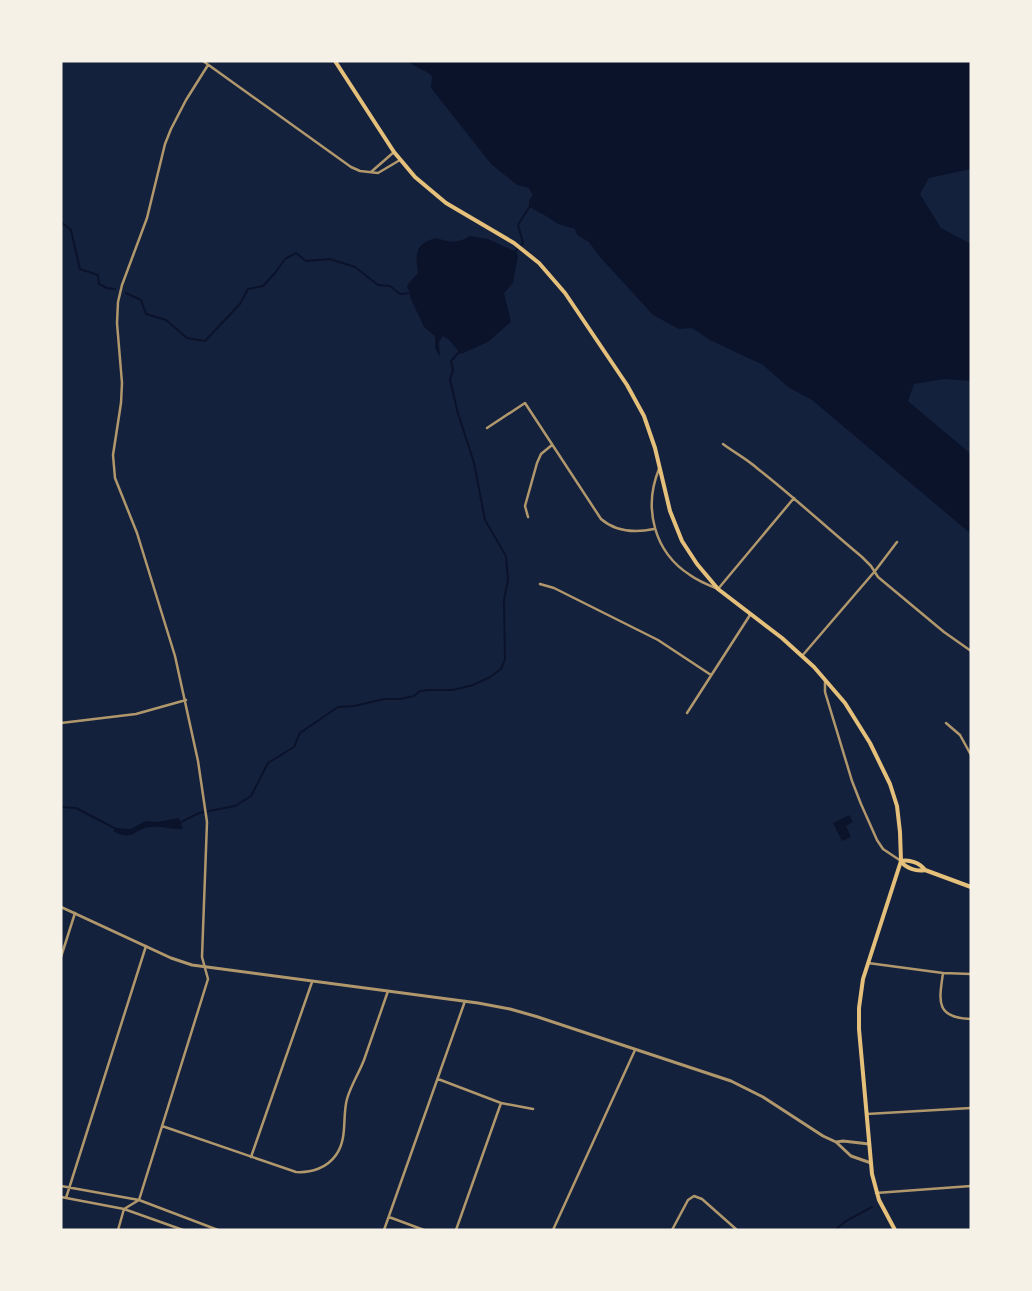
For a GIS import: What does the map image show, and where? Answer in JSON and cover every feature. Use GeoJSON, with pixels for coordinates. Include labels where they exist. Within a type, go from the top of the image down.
{"type":"FeatureCollection","features":[{"type":"Feature","properties":{"kind":"main road"},"geometry":{"type":"LineString","coordinates":[[335,61],[394,152],[415,177],[436,196],[519,247],[539,263],[565,293],[639,405],[649,427],[670,511],[682,542],[700,569],[718,589],[802,656],[845,703],[861,726],[890,784],[899,818],[901,860],[863,979],[859,1008],[859,1029],[869,1144],[876,1192],[884,1211],[896,1230]]}},
{"type":"Feature","properties":{"kind":"main road"},"geometry":{"type":"LineString","coordinates":[[901,860],[908,860],[919,864],[925,870],[971,886]]}},
{"type":"Feature","properties":{"kind":"street"},"geometry":{"type":"LineString","coordinates":[[203,61],[346,165],[360,171],[379,173],[400,160]]}},
{"type":"Feature","properties":{"kind":"street"},"geometry":{"type":"LineString","coordinates":[[118,1230],[124,1209],[139,1200],[208,979],[202,957],[207,822],[186,700],[165,622],[137,533],[118,486],[113,468],[114,443],[121,403],[122,383],[117,323],[118,302],[122,285],[147,218],[165,144],[178,115],[208,65]]}},
{"type":"Feature","properties":{"kind":"street"},"geometry":{"type":"LineString","coordinates":[[371,172],[394,152]]}},
{"type":"Feature","properties":{"kind":"street"},"geometry":{"type":"LineString","coordinates":[[487,428],[525,403],[601,519],[608,525],[626,531],[644,532],[654,530]]}},
{"type":"Feature","properties":{"kind":"street"},"geometry":{"type":"LineString","coordinates":[[724,444],[735,453],[746,458],[794,498],[862,557],[885,582],[944,632],[971,651]]}},
{"type":"Feature","properties":{"kind":"street"},"geometry":{"type":"LineString","coordinates":[[528,517],[525,506],[538,458],[552,445]]}},
{"type":"Feature","properties":{"kind":"street"},"geometry":{"type":"LineString","coordinates":[[659,469],[652,495],[654,530],[662,547],[680,568],[698,580],[718,589],[794,498]]}},
{"type":"Feature","properties":{"kind":"street"},"geometry":{"type":"LineString","coordinates":[[802,656],[897,542]]}},
{"type":"Feature","properties":{"kind":"street"},"geometry":{"type":"LineString","coordinates":[[540,584],[554,588],[658,640],[711,675]]}},
{"type":"Feature","properties":{"kind":"street"},"geometry":{"type":"LineString","coordinates":[[687,713],[750,615]]}},
{"type":"Feature","properties":{"kind":"street"},"geometry":{"type":"LineString","coordinates":[[825,680],[826,692],[852,781],[861,804],[883,849],[901,860]]}},
{"type":"Feature","properties":{"kind":"street"},"geometry":{"type":"LineString","coordinates":[[61,723],[136,714],[186,700]]}},
{"type":"Feature","properties":{"kind":"street"},"geometry":{"type":"LineString","coordinates":[[946,723],[960,735],[971,754]]}},
{"type":"Feature","properties":{"kind":"street"},"geometry":{"type":"LineString","coordinates":[[61,907],[182,962],[205,968],[465,1001],[510,1009],[635,1048],[701,1070],[744,1087],[836,1142],[851,1156],[871,1163]]}},
{"type":"Feature","properties":{"kind":"street"},"geometry":{"type":"LineString","coordinates":[[61,957],[75,913]]}},
{"type":"Feature","properties":{"kind":"street"},"geometry":{"type":"LineString","coordinates":[[66,1198],[146,946]]}},
{"type":"Feature","properties":{"kind":"street"},"geometry":{"type":"LineString","coordinates":[[868,963],[943,973],[971,974]]}},
{"type":"Feature","properties":{"kind":"street"},"geometry":{"type":"LineString","coordinates":[[943,973],[940,998],[942,1008],[953,1017],[971,1019]]}},
{"type":"Feature","properties":{"kind":"street"},"geometry":{"type":"LineString","coordinates":[[251,1157],[312,982]]}},
{"type":"Feature","properties":{"kind":"street"},"geometry":{"type":"LineString","coordinates":[[162,1126],[289,1170],[311,1171],[325,1165],[337,1154],[344,1134],[345,1105],[364,1062],[388,991]]}},
{"type":"Feature","properties":{"kind":"street"},"geometry":{"type":"LineString","coordinates":[[384,1230],[465,1001]]}},
{"type":"Feature","properties":{"kind":"street"},"geometry":{"type":"LineString","coordinates":[[553,1230],[635,1048]]}},
{"type":"Feature","properties":{"kind":"street"},"geometry":{"type":"LineString","coordinates":[[438,1079],[501,1102],[533,1109]]}},
{"type":"Feature","properties":{"kind":"street"},"geometry":{"type":"LineString","coordinates":[[456,1230],[501,1102]]}},
{"type":"Feature","properties":{"kind":"street"},"geometry":{"type":"LineString","coordinates":[[866,1114],[971,1108]]}},
{"type":"Feature","properties":{"kind":"street"},"geometry":{"type":"LineString","coordinates":[[836,1142],[869,1144]]}},
{"type":"Feature","properties":{"kind":"street"},"geometry":{"type":"LineString","coordinates":[[61,1186],[139,1200],[218,1230]]}},
{"type":"Feature","properties":{"kind":"street"},"geometry":{"type":"LineString","coordinates":[[876,1192],[971,1186]]}},
{"type":"Feature","properties":{"kind":"street"},"geometry":{"type":"LineString","coordinates":[[672,1230],[688,1200],[694,1196],[702,1199],[737,1230]]}},
{"type":"Feature","properties":{"kind":"street"},"geometry":{"type":"LineString","coordinates":[[61,1197],[124,1209],[184,1230]]}},
{"type":"Feature","properties":{"kind":"street"},"geometry":{"type":"LineString","coordinates":[[389,1217],[424,1230]]}},
{"type":"Feature","properties":{"kind":"water"},"geometry":{"type":"Polygon","coordinates":[[[408,61],[971,61],[971,169],[929,178],[920,194],[941,228],[971,244],[971,381],[944,379],[914,384],[908,401],[971,454],[971,534],[812,400],[788,387],[763,365],[710,340],[692,328],[679,329],[653,315],[599,256],[589,242],[577,235],[575,229],[558,224],[529,207],[529,200],[533,195],[529,188],[517,185],[491,164],[431,88],[432,76],[408,61]]]}},
{"type":"Feature","properties":{"kind":"water"},"geometry":{"type":"Polygon","coordinates":[[[470,236],[488,239],[516,252],[518,256],[513,283],[504,293],[511,322],[488,342],[461,354],[443,336],[439,342],[440,357],[435,348],[435,336],[424,327],[410,297],[411,293],[407,288],[408,284],[418,273],[417,254],[424,243],[437,238],[446,241],[458,241],[470,236]]]}},
{"type":"Feature","properties":{"kind":"water"},"geometry":{"type":"Polygon","coordinates":[[[849,815],[853,822],[846,826],[851,837],[842,841],[833,823],[849,815]]]}},
{"type":"Feature","properties":{"kind":"water"},"geometry":{"type":"Polygon","coordinates":[[[179,818],[183,829],[151,827],[125,836],[113,831],[117,828],[130,829],[146,821],[156,822],[179,818]]]}},
{"type":"Feature","properties":{"kind":"waterway"},"geometry":{"type":"LineString","coordinates":[[514,253],[523,243],[518,225],[530,206]]}},
{"type":"Feature","properties":{"kind":"waterway"},"geometry":{"type":"LineString","coordinates":[[61,222],[71,230],[80,269],[98,275],[99,284],[115,289]]}},
{"type":"Feature","properties":{"kind":"waterway"},"geometry":{"type":"LineString","coordinates":[[126,293],[141,300],[146,314],[166,320],[187,338],[205,341],[240,304],[248,289],[263,286],[285,259],[296,253],[306,261],[330,259],[355,267],[378,285],[390,286],[400,294],[411,293]]}},
{"type":"Feature","properties":{"kind":"waterway"},"geometry":{"type":"LineString","coordinates":[[179,823],[199,813],[235,806],[251,796],[268,763],[294,747],[300,733],[338,707],[354,706],[384,699],[400,699],[414,696],[420,691],[453,690],[473,685],[501,669],[505,659],[504,600],[508,580],[506,556],[485,520],[474,463],[457,410],[450,379],[453,370],[451,361],[460,351]]}},
{"type":"Feature","properties":{"kind":"waterway"},"geometry":{"type":"LineString","coordinates":[[61,807],[76,808],[118,830]]}},
{"type":"Feature","properties":{"kind":"waterway"},"geometry":{"type":"LineString","coordinates":[[835,1230],[846,1221],[872,1207]]}}]}
